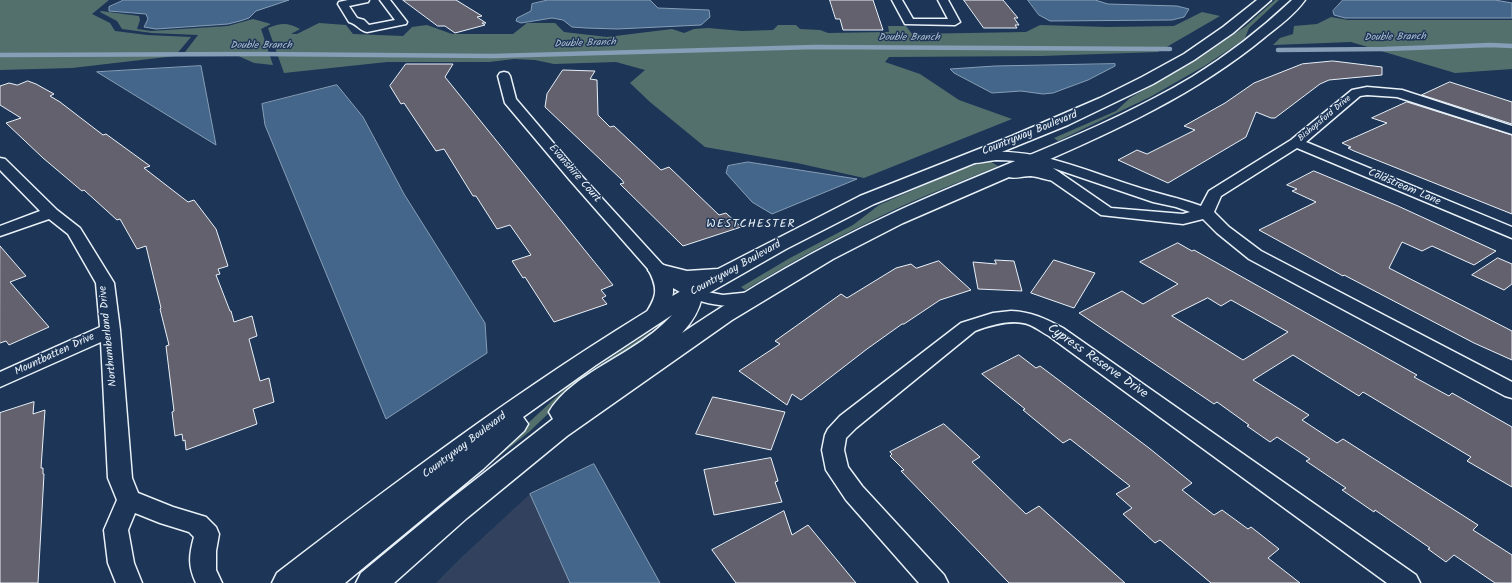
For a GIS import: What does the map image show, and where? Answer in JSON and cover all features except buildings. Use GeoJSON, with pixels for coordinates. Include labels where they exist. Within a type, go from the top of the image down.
{"type":"FeatureCollection","features":[{"type":"Feature","properties":{"kind":"street"},"geometry":{"type":"LineString","coordinates":[[364,0],[343,4],[353,20],[360,22],[366,29],[402,22],[385,0]]}},
{"type":"Feature","properties":{"kind":"street"},"geometry":{"type":"LineString","coordinates":[[897,0],[909,22],[955,22],[943,0]]}},
{"type":"Feature","properties":{"kind":"street","name":"Countryway Boulevard"},"geometry":{"type":"LineString","coordinates":[[288,583],[407,489],[522,404],[692,293],[776,246],[866,201],[1081,113],[1161,73],[1210,43],[1265,0]]}},
{"type":"Feature","properties":{"kind":"street"},"geometry":{"type":"LineString","coordinates":[[1256,40],[1256,27],[1286,0]]}},
{"type":"Feature","properties":{"kind":"street","name":"Countryway Boulevard"},"geometry":{"type":"LineString","coordinates":[[372,583],[457,510],[565,424],[724,315],[826,255],[896,219],[1034,160],[1135,114],[1197,80],[1256,40],[1299,0]]}},
{"type":"Feature","properties":{"kind":"street","name":"Evanshire Court"},"geometry":{"type":"LineString","coordinates":[[504,76],[510,100],[574,176],[657,268],[692,293],[712,300],[723,301],[752,298]]}},
{"type":"Feature","properties":{"kind":"street"},"geometry":{"type":"LineString","coordinates":[[1034,160],[1033,152],[1038,143],[1108,109],[1127,90]]}},
{"type":"Feature","properties":{"kind":"street","name":"Bishopsford Drive"},"geometry":{"type":"LineString","coordinates":[[1206,213],[1214,194],[1296,143],[1356,93],[1367,91],[1398,93],[1512,130]]}},
{"type":"Feature","properties":{"kind":"street","name":"Coldstream Lane"},"geometry":{"type":"LineString","coordinates":[[1296,143],[1512,234]]}},
{"type":"Feature","properties":{"kind":"street"},"geometry":{"type":"LineString","coordinates":[[1059,171],[1063,163],[1061,155],[1067,145]]}},
{"type":"Feature","properties":{"kind":"street"},"geometry":{"type":"LineString","coordinates":[[970,159],[1009,155],[1034,160],[1059,171],[1093,178],[1158,200],[1180,203],[1206,213],[1223,230],[1255,255],[1512,391]]}},
{"type":"Feature","properties":{"kind":"street","name":"Northumberland Drive"},"geometry":{"type":"LineString","coordinates":[[0,162],[51,213],[74,231],[105,283],[110,330],[120,478],[129,500]]}},
{"type":"Feature","properties":{"kind":"street"},"geometry":{"type":"LineString","coordinates":[[1059,171],[1070,186],[1096,206],[1107,212],[1182,219],[1206,213]]}},
{"type":"Feature","properties":{"kind":"street"},"geometry":{"type":"LineString","coordinates":[[994,176],[1022,172],[1059,171]]}},
{"type":"Feature","properties":{"kind":"street"},"geometry":{"type":"LineString","coordinates":[[0,232],[51,213]]}},
{"type":"Feature","properties":{"kind":"street"},"geometry":{"type":"LineString","coordinates":[[657,268],[673,276],[694,278],[718,275],[734,269]]}},
{"type":"Feature","properties":{"kind":"street","name":"Evanshire Court"},"geometry":{"type":"LineString","coordinates":[[652,318],[665,298],[666,290],[657,268]]}},
{"type":"Feature","properties":{"kind":"street"},"geometry":{"type":"LineString","coordinates":[[531,451],[571,403],[599,380],[646,350],[675,327],[688,309],[692,301],[692,293]]}},
{"type":"Feature","properties":{"kind":"street","name":"Cypress Reserve Drive"},"geometry":{"type":"LineString","coordinates":[[935,583],[854,493],[838,470],[833,450],[836,435],[848,422],[968,327],[985,320],[1012,317],[1037,321],[1056,332],[1407,583]]}},
{"type":"Feature","properties":{"kind":"street","name":"Mountbatten Drive"},"geometry":{"type":"LineString","coordinates":[[0,380],[110,330]]}},
{"type":"Feature","properties":{"kind":"street"},"geometry":{"type":"LineString","coordinates":[[322,583],[497,441],[568,373]]}},
{"type":"Feature","properties":{"kind":"street"},"geometry":{"type":"LineString","coordinates":[[129,583],[120,563],[116,530],[129,500],[169,516],[197,524],[207,534],[203,551],[203,571],[209,583]]}},
{"type":"Feature","properties":{"kind":"shaded area"},"geometry":{"type":"Polygon","coordinates":[[[124,0],[289,0],[256,11],[249,18],[228,24],[156,29],[144,27],[148,19],[146,14],[109,11],[109,7],[124,0]]]}},
{"type":"Feature","properties":{"kind":"shaded area"},"geometry":{"type":"Polygon","coordinates":[[[548,0],[650,0],[658,8],[709,10],[710,17],[701,25],[617,29],[572,27],[563,20],[552,18],[521,23],[516,21],[517,18],[531,11],[532,4],[548,0]]]}},
{"type":"Feature","properties":{"kind":"shaded area"},"geometry":{"type":"Polygon","coordinates":[[[1028,0],[1095,0],[1108,4],[1177,6],[1189,9],[1184,17],[1172,20],[1050,21],[1039,15],[1028,0]]]}},
{"type":"Feature","properties":{"kind":"shaded area"},"geometry":{"type":"Polygon","coordinates":[[[1343,0],[1495,0],[1512,3],[1512,18],[1345,18],[1334,15],[1333,11],[1343,0]]]}},
{"type":"Feature","properties":{"kind":"shaded area"},"geometry":{"type":"Polygon","coordinates":[[[1115,64],[1115,66],[1088,80],[1053,93],[1043,94],[1021,91],[992,93],[954,73],[950,69],[995,66],[1115,64]]]}},
{"type":"Feature","properties":{"kind":"shaded area"},"geometry":{"type":"Polygon","coordinates":[[[201,66],[216,145],[97,72],[201,66]]]}},
{"type":"Feature","properties":{"kind":"shaded area"},"geometry":{"type":"Polygon","coordinates":[[[337,85],[363,117],[404,194],[485,323],[487,353],[386,419],[265,125],[262,104],[337,85]]]}},
{"type":"Feature","properties":{"kind":"shaded area"},"geometry":{"type":"Polygon","coordinates":[[[748,162],[857,179],[772,214],[752,202],[726,173],[728,166],[748,162]]]}},
{"type":"Feature","properties":{"kind":"shaded area"},"geometry":{"type":"Polygon","coordinates":[[[594,464],[660,583],[570,583],[530,494],[594,464]]]}},
{"type":"Feature","properties":{"kind":"shaded area"},"geometry":{"type":"Polygon","coordinates":[[[530,494],[570,583],[436,583],[464,555],[530,494]]]}},
{"type":"Feature","properties":{"kind":"green space"},"geometry":{"type":"Polygon","coordinates":[[[0,0],[109,0],[92,14],[110,23],[115,31],[147,35],[191,37],[175,56],[72,68],[0,70],[0,0]]]}},
{"type":"Feature","properties":{"kind":"green space"},"geometry":{"type":"Polygon","coordinates":[[[1275,0],[1279,0],[1249,28],[1245,38],[1206,65],[1150,97],[1058,141],[1054,138],[1116,111],[1130,98],[1198,59],[1246,26],[1275,0]]]}},
{"type":"Feature","properties":{"kind":"green space"},"geometry":{"type":"Polygon","coordinates":[[[100,12],[139,16],[140,20],[137,29],[151,31],[228,26],[253,19],[271,24],[261,29],[273,65],[254,63],[234,54],[182,56],[198,35],[152,33],[122,29],[117,21],[100,12]]]}},
{"type":"Feature","properties":{"kind":"green space"},"geometry":{"type":"Polygon","coordinates":[[[1202,12],[1220,16],[1158,52],[1041,56],[889,57],[885,62],[920,74],[959,100],[1012,119],[864,178],[797,163],[705,147],[650,102],[630,83],[645,70],[616,62],[554,64],[535,60],[514,59],[489,62],[387,62],[284,73],[268,28],[280,24],[288,24],[300,29],[291,34],[297,34],[319,23],[346,25],[353,34],[403,36],[412,27],[427,25],[452,34],[513,34],[527,23],[555,23],[564,32],[607,37],[672,29],[684,33],[694,29],[708,28],[742,31],[773,30],[778,25],[796,25],[800,29],[820,30],[828,33],[889,32],[888,26],[906,26],[912,34],[1026,32],[1040,25],[1108,27],[1174,26],[1202,12]]]}},
{"type":"Feature","properties":{"kind":"green space"},"geometry":{"type":"Polygon","coordinates":[[[1331,17],[1348,20],[1512,20],[1512,69],[1455,73],[1351,42],[1273,45],[1280,38],[1293,34],[1294,26],[1317,24],[1331,17]]]}},
{"type":"Feature","properties":{"kind":"green space"},"geometry":{"type":"Polygon","coordinates":[[[988,160],[998,166],[899,207],[820,247],[745,290],[741,287],[790,258],[853,225],[879,205],[950,174],[988,160]]]}},
{"type":"Feature","properties":{"kind":"green space"},"geometry":{"type":"Polygon","coordinates":[[[650,332],[654,335],[574,389],[529,432],[451,495],[569,385],[650,332]]]}},
{"type":"Feature","properties":{"kind":"waterway","name":"Double Branch"},"geometry":{"type":"LineString","coordinates":[[1278,50],[1385,49],[1491,45],[1512,46]]}},
{"type":"Feature","properties":{"kind":"waterway","name":"Double Branch"},"geometry":{"type":"LineString","coordinates":[[0,55],[261,54],[493,56],[815,47],[1170,49]]}},
{"type":"Feature","properties":{"kind":"district","name":"WESTCHESTER"},"geometry":{"type":"Point","coordinates":[751,225]}}]}
